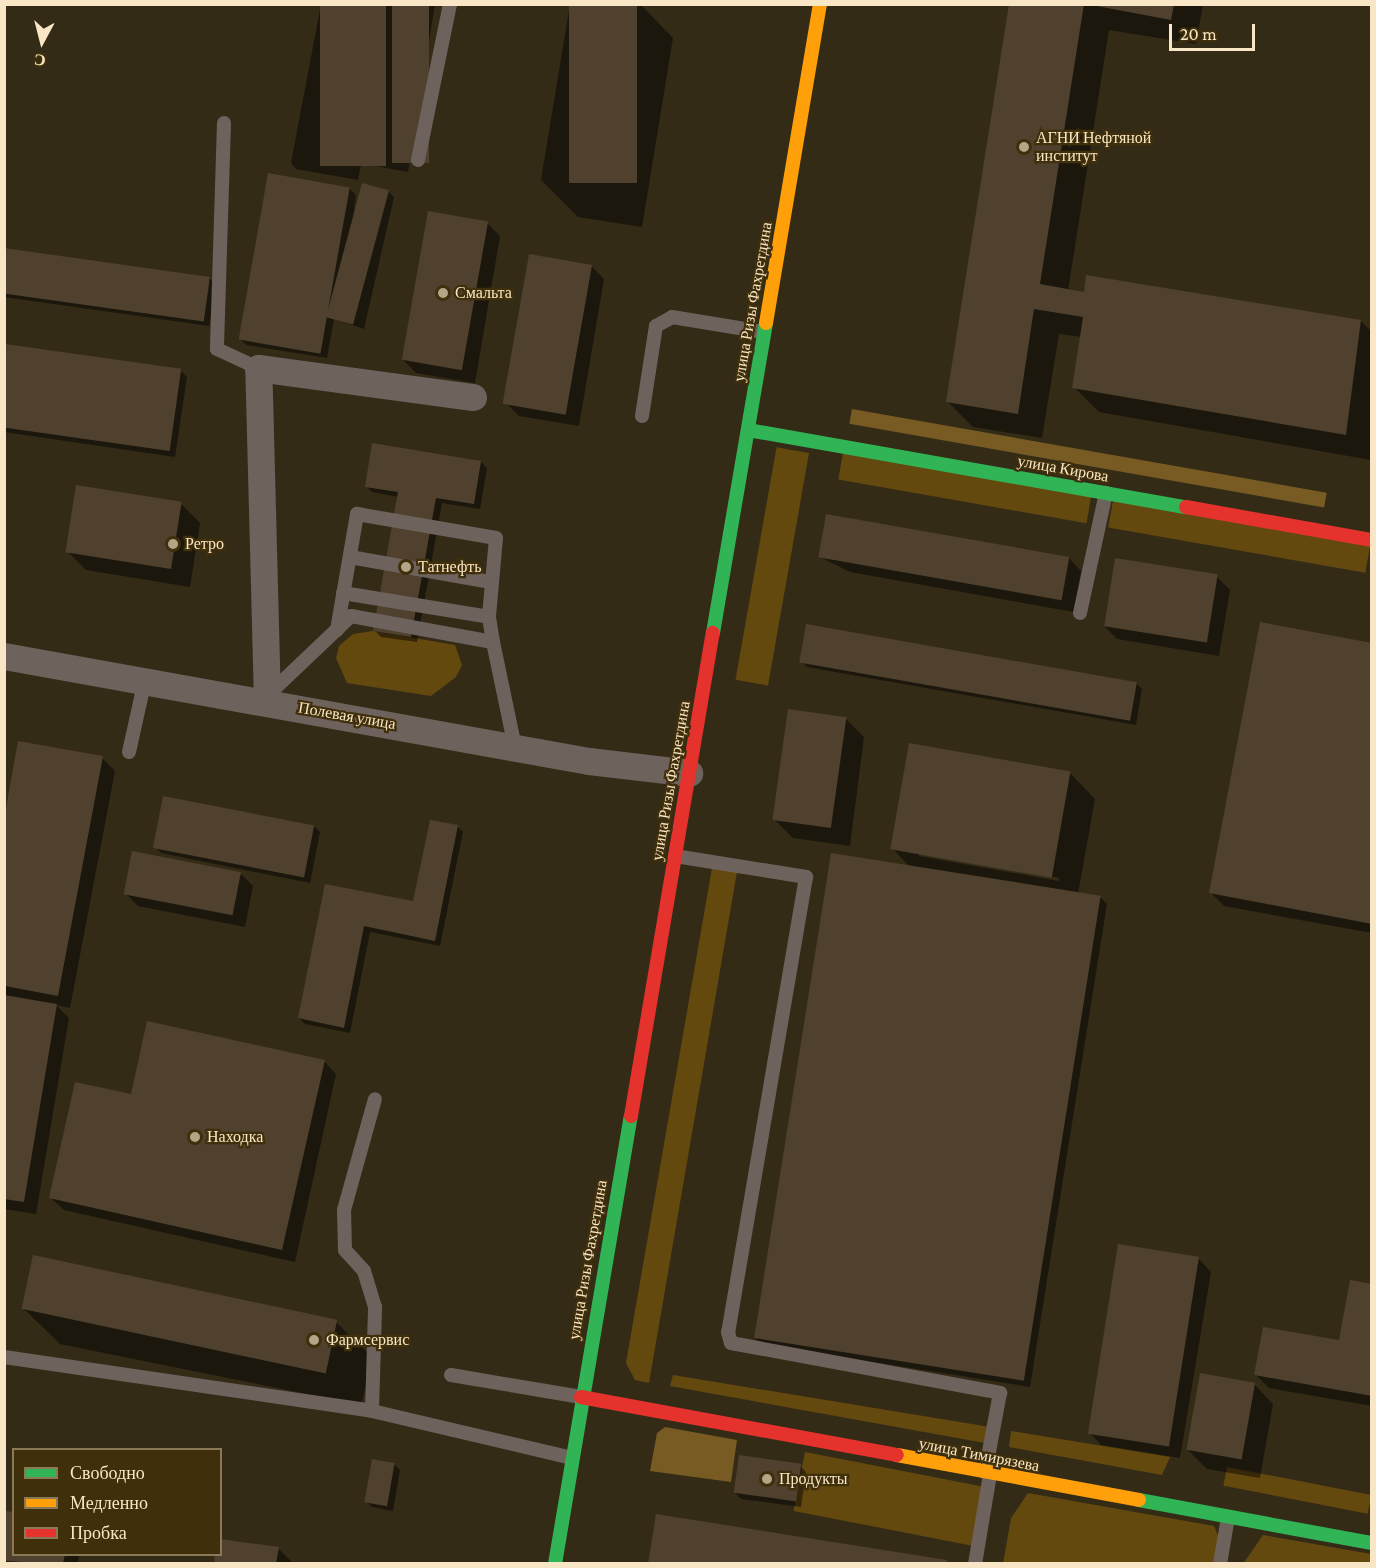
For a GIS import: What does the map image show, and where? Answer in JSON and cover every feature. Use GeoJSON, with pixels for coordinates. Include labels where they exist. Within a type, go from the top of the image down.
{"type":"FeatureCollection","features":[{"type":"Feature","properties":{"kind":"main road","name":"улица Ризы Фахретдина"},"geometry":{"type":"LineString","coordinates":[[555,1563],[581,1397],[820,4]]}},
{"type":"Feature","properties":{"kind":"main road","name":"улица Кирова"},"geometry":{"type":"LineString","coordinates":[[748,430],[1371,540]]}},
{"type":"Feature","properties":{"kind":"main road","name":"улица Тимирязева"},"geometry":{"type":"LineString","coordinates":[[581,1397],[1371,1543]]}},
{"type":"Feature","properties":{"kind":"street"},"geometry":{"type":"LineString","coordinates":[[268,698],[258,368],[473,397]]}},
{"type":"Feature","properties":{"kind":"street","name":"Полевая улица"},"geometry":{"type":"LineString","coordinates":[[4,656],[268,698],[515,747],[689,773]]}},
{"type":"Feature","properties":{"kind":"lane"},"geometry":{"type":"LineString","coordinates":[[418,160],[450,4]]}},
{"type":"Feature","properties":{"kind":"lane"},"geometry":{"type":"LineString","coordinates":[[224,123],[217,349],[258,368]]}},
{"type":"Feature","properties":{"kind":"lane"},"geometry":{"type":"LineString","coordinates":[[642,416],[656,326],[672,317],[764,332]]}},
{"type":"Feature","properties":{"kind":"lane"},"geometry":{"type":"LineString","coordinates":[[1080,613],[1106,493]]}},
{"type":"Feature","properties":{"kind":"lane"},"geometry":{"type":"LineString","coordinates":[[337,630],[357,514],[496,538],[490,582],[489,617],[515,747]]}},
{"type":"Feature","properties":{"kind":"lane"},"geometry":{"type":"LineString","coordinates":[[350,557],[490,582]]}},
{"type":"Feature","properties":{"kind":"lane"},"geometry":{"type":"LineString","coordinates":[[344,593],[489,617]]}},
{"type":"Feature","properties":{"kind":"lane"},"geometry":{"type":"LineString","coordinates":[[268,698],[351,616],[493,642]]}},
{"type":"Feature","properties":{"kind":"lane"},"geometry":{"type":"LineString","coordinates":[[129,752],[145,680]]}},
{"type":"Feature","properties":{"kind":"lane"},"geometry":{"type":"LineString","coordinates":[[675,856],[806,877],[728,1332],[731,1343],[1000,1393],[975,1563]]}},
{"type":"Feature","properties":{"kind":"lane"},"geometry":{"type":"LineString","coordinates":[[372,1411],[375,1308],[364,1271],[345,1250],[344,1210],[375,1099]]}},
{"type":"Feature","properties":{"kind":"lane"},"geometry":{"type":"LineString","coordinates":[[4,1357],[372,1411],[572,1458]]}},
{"type":"Feature","properties":{"kind":"lane"},"geometry":{"type":"LineString","coordinates":[[451,1375],[581,1397]]}},
{"type":"Feature","properties":{"kind":"lane"},"geometry":{"type":"LineString","coordinates":[[1220,1563],[1228,1517]]}},
{"type":"Feature","properties":{"kind":"shaded area"},"geometry":{"type":"Polygon","coordinates":[[[852,409],[1327,493],[1324,507],[849,424],[852,409]]]}},
{"type":"Feature","properties":{"kind":"shaded area"},"geometry":{"type":"Polygon","coordinates":[[[777,447],[809,453],[768,685],[736,680],[777,447]]]}},
{"type":"Feature","properties":{"kind":"shaded area"},"geometry":{"type":"Polygon","coordinates":[[[844,447],[1092,491],[1086,523],[838,479],[844,447]]]}},
{"type":"Feature","properties":{"kind":"shaded area"},"geometry":{"type":"Polygon","coordinates":[[[1114,495],[1371,540],[1365,573],[1108,527],[1114,495]]]}},
{"type":"Feature","properties":{"kind":"shaded area"},"geometry":{"type":"Polygon","coordinates":[[[373,631],[455,645],[462,665],[456,677],[431,696],[347,683],[336,658],[339,646],[353,634],[373,631]]]}},
{"type":"Feature","properties":{"kind":"shaded area"},"geometry":{"type":"Polygon","coordinates":[[[713,862],[738,866],[649,1383],[635,1380],[626,1363],[713,862]]]}},
{"type":"Feature","properties":{"kind":"shaded area"},"geometry":{"type":"Polygon","coordinates":[[[673,1375],[990,1427],[985,1443],[670,1386],[673,1375]]]}},
{"type":"Feature","properties":{"kind":"shaded area"},"geometry":{"type":"Polygon","coordinates":[[[665,1427],[737,1440],[731,1482],[650,1471],[657,1433],[665,1427]]]}},
{"type":"Feature","properties":{"kind":"shaded area"},"geometry":{"type":"Polygon","coordinates":[[[1011,1431],[1170,1457],[1162,1475],[1009,1447],[1011,1431]]]}},
{"type":"Feature","properties":{"kind":"shaded area"},"geometry":{"type":"Polygon","coordinates":[[[805,1452],[988,1487],[976,1546],[794,1511],[805,1452]]]}},
{"type":"Feature","properties":{"kind":"shaded area"},"geometry":{"type":"Polygon","coordinates":[[[1227,1467],[1371,1495],[1368,1514],[1223,1486],[1227,1467]]]}},
{"type":"Feature","properties":{"kind":"shaded area"},"geometry":{"type":"Polygon","coordinates":[[[1028,1493],[1214,1526],[1219,1538],[1214,1563],[1003,1564],[1011,1518],[1028,1493]]]}},
{"type":"Feature","properties":{"kind":"shaded area"},"geometry":{"type":"Polygon","coordinates":[[[1263,1535],[1371,1554],[1371,1563],[1243,1564],[1263,1535]]]}},
{"type":"Feature","properties":{"kind":"building"},"geometry":{"type":"Polygon","coordinates":[[[320,4],[386,4],[386,166],[320,166],[320,4]]]}},
{"type":"Feature","properties":{"kind":"building"},"geometry":{"type":"Polygon","coordinates":[[[392,4],[429,4],[429,163],[392,163],[392,4]]]}},
{"type":"Feature","properties":{"kind":"building"},"geometry":{"type":"Polygon","coordinates":[[[569,4],[637,4],[637,183],[569,183],[569,4]]]}},
{"type":"Feature","properties":{"kind":"building","name":"АГНИ Нефтяной институт"},"geometry":{"type":"Polygon","coordinates":[[[1009,4],[1084,4],[1040,284],[1084,292],[1086,275],[1361,320],[1346,435],[1072,388],[1083,317],[1034,309],[1018,414],[946,402],[1009,4]]]}},
{"type":"Feature","properties":{"kind":"building"},"geometry":{"type":"Polygon","coordinates":[[[1086,4],[1174,4],[1171,20],[1086,4]]]}},
{"type":"Feature","properties":{"kind":"building"},"geometry":{"type":"Polygon","coordinates":[[[268,173],[350,187],[320,354],[239,339],[268,173]]]}},
{"type":"Feature","properties":{"kind":"building"},"geometry":{"type":"Polygon","coordinates":[[[362,183],[389,190],[353,325],[326,317],[362,183]]]}},
{"type":"Feature","properties":{"kind":"building"},"geometry":{"type":"Polygon","coordinates":[[[428,211],[488,222],[462,370],[402,360],[428,211]]]}},
{"type":"Feature","properties":{"kind":"building"},"geometry":{"type":"Polygon","coordinates":[[[4,248],[210,277],[204,322],[4,293],[4,248]]]}},
{"type":"Feature","properties":{"kind":"building"},"geometry":{"type":"Polygon","coordinates":[[[529,254],[592,265],[566,415],[503,404],[529,254]]]}},
{"type":"Feature","properties":{"kind":"building"},"geometry":{"type":"Polygon","coordinates":[[[5,344],[181,369],[170,451],[4,428],[5,344]]]}},
{"type":"Feature","properties":{"kind":"building"},"geometry":{"type":"Polygon","coordinates":[[[372,443],[481,461],[474,504],[436,498],[411,637],[373,631],[398,492],[365,487],[372,443]]]}},
{"type":"Feature","properties":{"kind":"building"},"geometry":{"type":"Polygon","coordinates":[[[76,485],[182,502],[171,569],[65,552],[76,485]]]}},
{"type":"Feature","properties":{"kind":"building"},"geometry":{"type":"Polygon","coordinates":[[[826,514],[1069,557],[1062,600],[818,557],[826,514]]]}},
{"type":"Feature","properties":{"kind":"building"},"geometry":{"type":"Polygon","coordinates":[[[1115,558],[1218,574],[1207,642],[1104,626],[1115,558]]]}},
{"type":"Feature","properties":{"kind":"building"},"geometry":{"type":"Polygon","coordinates":[[[1260,622],[1372,643],[1372,924],[1209,893],[1260,622]]]}},
{"type":"Feature","properties":{"kind":"building"},"geometry":{"type":"Polygon","coordinates":[[[806,624],[1137,682],[1130,721],[799,662],[806,624]]]}},
{"type":"Feature","properties":{"kind":"building"},"geometry":{"type":"Polygon","coordinates":[[[788,709],[846,717],[831,828],[772,820],[788,709]]]}},
{"type":"Feature","properties":{"kind":"building"},"geometry":{"type":"Polygon","coordinates":[[[18,741],[103,756],[58,996],[5,986],[5,814],[18,741]]]}},
{"type":"Feature","properties":{"kind":"building"},"geometry":{"type":"Polygon","coordinates":[[[909,743],[1071,771],[1052,878],[890,849],[909,743]]]}},
{"type":"Feature","properties":{"kind":"building"},"geometry":{"type":"Polygon","coordinates":[[[163,796],[314,825],[304,877],[153,848],[163,796]]]}},
{"type":"Feature","properties":{"kind":"building"},"geometry":{"type":"Polygon","coordinates":[[[430,820],[458,825],[435,941],[364,926],[344,1028],[298,1018],[325,884],[413,901],[430,820]]]}},
{"type":"Feature","properties":{"kind":"building"},"geometry":{"type":"Polygon","coordinates":[[[132,851],[241,872],[233,915],[124,894],[132,851]]]}},
{"type":"Feature","properties":{"kind":"building"},"geometry":{"type":"Polygon","coordinates":[[[831,853],[1101,896],[1024,1381],[754,1338],[831,853]]]}},
{"type":"Feature","properties":{"kind":"building"},"geometry":{"type":"Polygon","coordinates":[[[4,995],[57,1004],[24,1202],[4,1199],[4,995]]]}},
{"type":"Feature","properties":{"kind":"building"},"geometry":{"type":"Polygon","coordinates":[[[147,1021],[325,1060],[282,1250],[49,1198],[75,1082],[131,1094],[147,1021]]]}},
{"type":"Feature","properties":{"kind":"building"},"geometry":{"type":"Polygon","coordinates":[[[1118,1244],[1199,1257],[1169,1446],[1088,1434],[1118,1244]]]}},
{"type":"Feature","properties":{"kind":"building"},"geometry":{"type":"Polygon","coordinates":[[[33,1255],[337,1320],[326,1373],[22,1309],[33,1255]]]}},
{"type":"Feature","properties":{"kind":"building"},"geometry":{"type":"Polygon","coordinates":[[[1350,1280],[1372,1284],[1372,1396],[1254,1375],[1263,1327],[1339,1340],[1350,1280]]]}},
{"type":"Feature","properties":{"kind":"building"},"geometry":{"type":"Polygon","coordinates":[[[1200,1373],[1255,1383],[1242,1460],[1186,1450],[1200,1373]]]}},
{"type":"Feature","properties":{"kind":"building","name":"Продукты"},"geometry":{"type":"Polygon","coordinates":[[[739,1455],[801,1464],[796,1501],[734,1493],[739,1455]]]}},
{"type":"Feature","properties":{"kind":"building"},"geometry":{"type":"Polygon","coordinates":[[[372,1459],[395,1463],[387,1506],[364,1502],[372,1459]]]}},
{"type":"Feature","properties":{"kind":"building"},"geometry":{"type":"Polygon","coordinates":[[[4,1511],[12,1512],[12,1556],[65,1556],[63,1564],[4,1561],[4,1511]]]}},
{"type":"Feature","properties":{"kind":"building"},"geometry":{"type":"Polygon","coordinates":[[[656,1514],[947,1560],[946,1564],[648,1564],[656,1514]]]}},
{"type":"Feature","properties":{"kind":"building"},"geometry":{"type":"Polygon","coordinates":[[[222,1539],[279,1547],[276,1564],[214,1564],[215,1556],[222,1556],[222,1539]]]}},
{"type":"Feature","properties":{"kind":"traffic: fast"},"geometry":{"type":"LineString","coordinates":[[713,633],[766,323]]}},
{"type":"Feature","properties":{"kind":"traffic: fast"},"geometry":{"type":"LineString","coordinates":[[748,430],[1186,507]]}},
{"type":"Feature","properties":{"kind":"traffic: fast"},"geometry":{"type":"LineString","coordinates":[[555,1564],[631,1116]]}},
{"type":"Feature","properties":{"kind":"traffic: fast"},"geometry":{"type":"LineString","coordinates":[[1139,1500],[1372,1543]]}},
{"type":"Feature","properties":{"kind":"traffic: slow"},"geometry":{"type":"LineString","coordinates":[[766,323],[820,4]]}},
{"type":"Feature","properties":{"kind":"traffic: slow"},"geometry":{"type":"LineString","coordinates":[[897,1455],[1139,1500]]}},
{"type":"Feature","properties":{"kind":"traffic: jam"},"geometry":{"type":"LineString","coordinates":[[1186,507],[1372,540]]}},
{"type":"Feature","properties":{"kind":"traffic: jam"},"geometry":{"type":"LineString","coordinates":[[631,1116],[713,633]]}},
{"type":"Feature","properties":{"kind":"traffic: jam"},"geometry":{"type":"LineString","coordinates":[[581,1397],[897,1455]]}},
{"type":"Feature","properties":{"kind":"place","name":"АГНИ Нефтяной институт"},"geometry":{"type":"Point","coordinates":[1024,147]}},
{"type":"Feature","properties":{"kind":"place","name":"Смальта"},"geometry":{"type":"Point","coordinates":[443,293]}},
{"type":"Feature","properties":{"kind":"place","name":"Ретро"},"geometry":{"type":"Point","coordinates":[173,544]}},
{"type":"Feature","properties":{"kind":"place","name":"Татнефть"},"geometry":{"type":"Point","coordinates":[406,567]}},
{"type":"Feature","properties":{"kind":"place","name":"Находка"},"geometry":{"type":"Point","coordinates":[195,1137]}},
{"type":"Feature","properties":{"kind":"place","name":"Фармсервис"},"geometry":{"type":"Point","coordinates":[314,1340]}},
{"type":"Feature","properties":{"kind":"place","name":"Продукты"},"geometry":{"type":"Point","coordinates":[767,1479]}}]}
